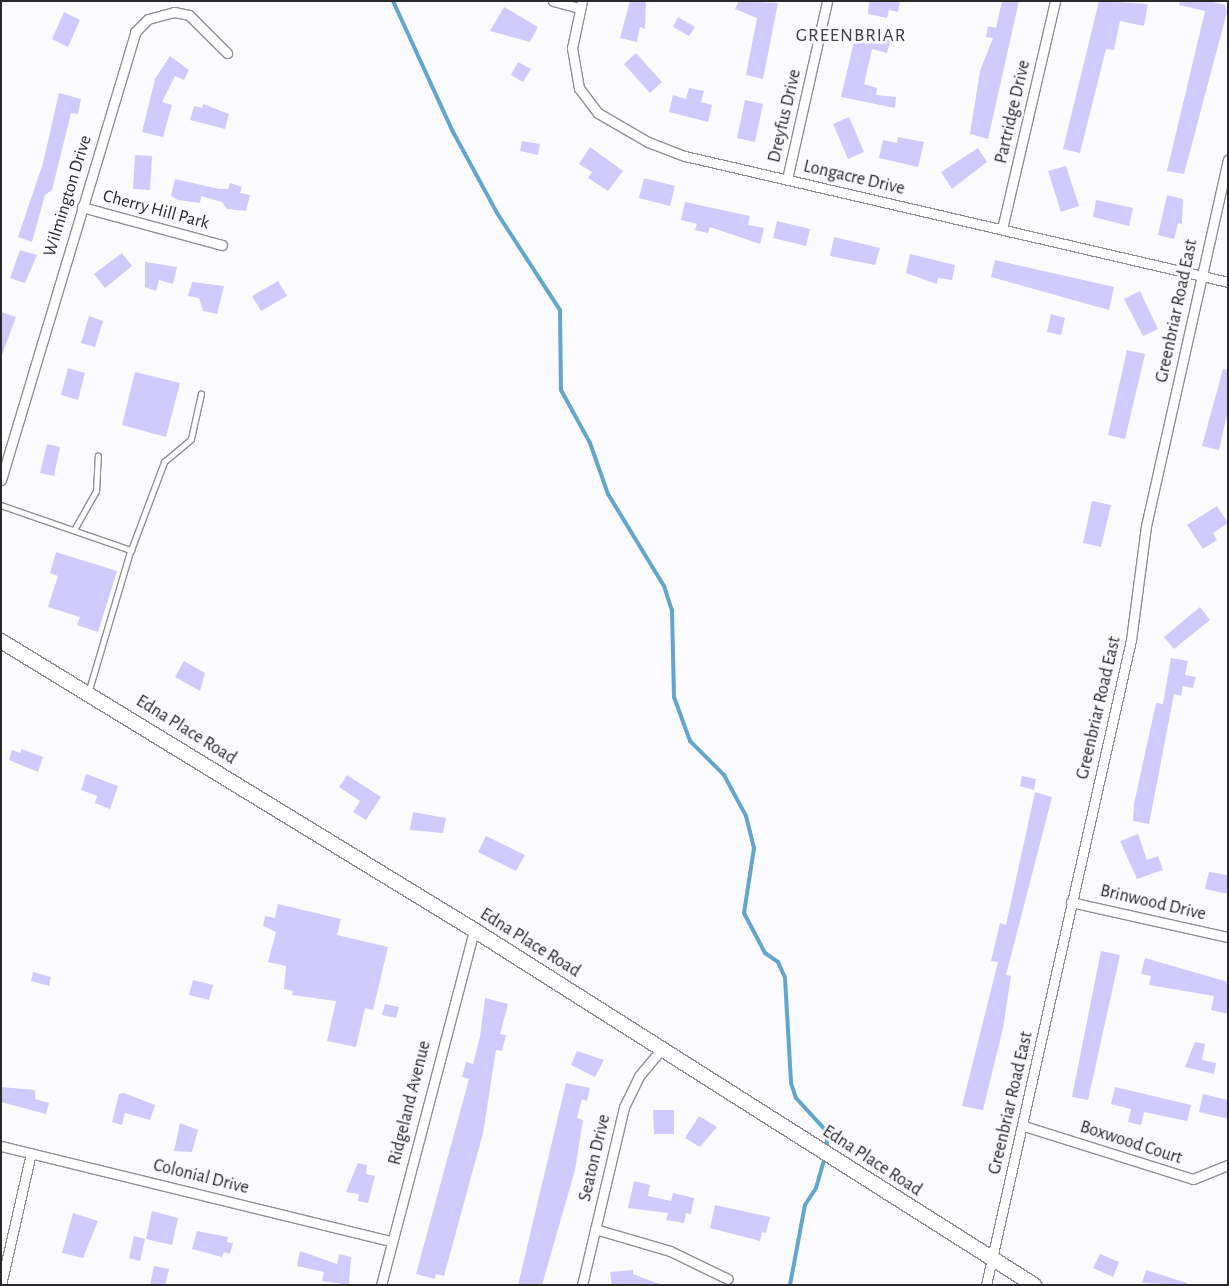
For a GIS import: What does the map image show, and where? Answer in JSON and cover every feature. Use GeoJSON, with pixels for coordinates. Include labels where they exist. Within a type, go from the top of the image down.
{"type":"FeatureCollection","features":[{"type":"Feature","properties":{"kind":"street"},"geometry":{"type":"LineString","coordinates":[[552,1],[581,5]]}},
{"type":"Feature","properties":{"kind":"street","name":"Dreyfus Drive"},"geometry":{"type":"LineString","coordinates":[[787,179],[827,1]]}},
{"type":"Feature","properties":{"kind":"street","name":"Partridge Drive"},"geometry":{"type":"LineString","coordinates":[[1002,230],[1055,1]]}},
{"type":"Feature","properties":{"kind":"street","name":"Longacre Drive"},"geometry":{"type":"LineString","coordinates":[[581,5],[573,70],[587,102],[598,113],[648,142],[685,156],[1228,282]]}},
{"type":"Feature","properties":{"kind":"street","name":"Wilmington Drive"},"geometry":{"type":"LineString","coordinates":[[1,480],[129,48],[148,18],[174,12],[189,15],[228,53]]}},
{"type":"Feature","properties":{"kind":"street","name":"Greenbriar Road East"},"geometry":{"type":"LineString","coordinates":[[986,1285],[1024,1126],[1071,902],[1131,640],[1146,526],[1228,160]]}},
{"type":"Feature","properties":{"kind":"street","name":"Cherry Hill Park"},"geometry":{"type":"LineString","coordinates":[[82,207],[222,245]]}},
{"type":"Feature","properties":{"kind":"street","name":"Edna Place Road"},"geometry":{"type":"LineString","coordinates":[[1,640],[89,692],[474,930],[992,1261],[1034,1285]]}},
{"type":"Feature","properties":{"kind":"street","name":"Brinwood Drive"},"geometry":{"type":"LineString","coordinates":[[1071,902],[1228,937]]}},
{"type":"Feature","properties":{"kind":"street","name":"Ridgeland Avenue"},"geometry":{"type":"LineString","coordinates":[[381,1285],[474,930]]}},
{"type":"Feature","properties":{"kind":"street","name":"Seaton Drive"},"geometry":{"type":"LineString","coordinates":[[582,1285],[624,1107],[639,1076],[662,1049]]}},
{"type":"Feature","properties":{"kind":"street","name":"Boxwood Court"},"geometry":{"type":"LineString","coordinates":[[1024,1126],[1193,1179],[1228,1165]]}},
{"type":"Feature","properties":{"kind":"street","name":"Colonial Drive"},"geometry":{"type":"LineString","coordinates":[[1,1146],[392,1240]]}},
{"type":"Feature","properties":{"kind":"street"},"geometry":{"type":"LineString","coordinates":[[1,1285],[31,1154]]}},
{"type":"Feature","properties":{"kind":"street"},"geometry":{"type":"LineString","coordinates":[[595,1229],[670,1251],[728,1279]]}},
{"type":"Feature","properties":{"kind":"lane"},"geometry":{"type":"LineString","coordinates":[[89,692],[131,550],[164,462],[191,439],[201,394]]}},
{"type":"Feature","properties":{"kind":"lane"},"geometry":{"type":"LineString","coordinates":[[74,530],[96,491],[98,456]]}},
{"type":"Feature","properties":{"kind":"lane"},"geometry":{"type":"LineString","coordinates":[[1,505],[131,550]]}},
{"type":"Feature","properties":{"kind":"building"},"geometry":{"type":"Polygon","coordinates":[[[630,1],[646,1],[645,29],[640,27],[637,42],[620,38],[630,1]]]}},
{"type":"Feature","properties":{"kind":"building"},"geometry":{"type":"Polygon","coordinates":[[[739,1],[778,3],[763,79],[746,75],[757,18],[735,9],[739,1]]]}},
{"type":"Feature","properties":{"kind":"building"},"geometry":{"type":"Polygon","coordinates":[[[869,1],[900,1],[898,12],[889,10],[887,18],[868,14],[869,1]]]}},
{"type":"Feature","properties":{"kind":"building"},"geometry":{"type":"Polygon","coordinates":[[[1002,1],[1019,1],[988,139],[970,134],[980,71],[993,38],[986,37],[988,26],[996,28],[1002,1]]]}},
{"type":"Feature","properties":{"kind":"building"},"geometry":{"type":"Polygon","coordinates":[[[1099,1],[1148,4],[1144,26],[1120,21],[1114,50],[1106,49],[1080,153],[1063,149],[1099,1]]]}},
{"type":"Feature","properties":{"kind":"building"},"geometry":{"type":"Polygon","coordinates":[[[1180,1],[1209,1],[1225,5],[1227,12],[1184,174],[1167,171],[1205,11],[1179,5],[1180,1]]]}},
{"type":"Feature","properties":{"kind":"building"},"geometry":{"type":"Polygon","coordinates":[[[504,7],[538,27],[530,42],[490,31],[504,7]]]}},
{"type":"Feature","properties":{"kind":"building"},"geometry":{"type":"Polygon","coordinates":[[[64,12],[80,20],[68,47],[52,39],[64,12]]]}},
{"type":"Feature","properties":{"kind":"building"},"geometry":{"type":"Polygon","coordinates":[[[678,17],[695,27],[689,36],[673,27],[678,17]]]}},
{"type":"Feature","properties":{"kind":"building"},"geometry":{"type":"Polygon","coordinates":[[[857,29],[891,38],[887,53],[872,49],[864,84],[877,88],[876,95],[896,97],[895,108],[841,97],[857,29]]]}},
{"type":"Feature","properties":{"kind":"building"},"geometry":{"type":"Polygon","coordinates":[[[636,53],[662,82],[650,93],[624,64],[636,53]]]}},
{"type":"Feature","properties":{"kind":"building"},"geometry":{"type":"Polygon","coordinates":[[[170,56],[189,70],[184,80],[175,76],[162,102],[172,105],[163,137],[142,132],[155,79],[170,56]]]}},
{"type":"Feature","properties":{"kind":"building"},"geometry":{"type":"Polygon","coordinates":[[[518,62],[531,69],[523,82],[511,75],[518,62]]]}},
{"type":"Feature","properties":{"kind":"building"},"geometry":{"type":"Polygon","coordinates":[[[689,88],[704,91],[701,102],[712,105],[708,122],[669,112],[673,95],[686,99],[689,88]]]}},
{"type":"Feature","properties":{"kind":"building"},"geometry":{"type":"Polygon","coordinates":[[[59,93],[81,99],[78,114],[71,113],[52,190],[45,195],[32,242],[18,237],[43,163],[59,93]]]}},
{"type":"Feature","properties":{"kind":"building"},"geometry":{"type":"Polygon","coordinates":[[[745,100],[763,104],[755,142],[737,138],[745,100]]]}},
{"type":"Feature","properties":{"kind":"building"},"geometry":{"type":"Polygon","coordinates":[[[203,104],[229,114],[225,129],[190,120],[194,106],[202,108],[203,104]]]}},
{"type":"Feature","properties":{"kind":"building"},"geometry":{"type":"Polygon","coordinates":[[[849,117],[864,152],[848,159],[833,124],[849,117]]]}},
{"type":"Feature","properties":{"kind":"building"},"geometry":{"type":"Polygon","coordinates":[[[898,137],[924,142],[918,167],[879,158],[883,140],[897,143],[898,137]]]}},
{"type":"Feature","properties":{"kind":"building"},"geometry":{"type":"Polygon","coordinates":[[[522,141],[540,144],[538,155],[520,151],[522,141]]]}},
{"type":"Feature","properties":{"kind":"building"},"geometry":{"type":"Polygon","coordinates":[[[590,147],[623,171],[608,191],[588,178],[592,172],[579,164],[590,147]]]}},
{"type":"Feature","properties":{"kind":"building"},"geometry":{"type":"Polygon","coordinates":[[[978,148],[987,162],[952,189],[941,172],[978,148]]]}},
{"type":"Feature","properties":{"kind":"building"},"geometry":{"type":"Polygon","coordinates":[[[135,155],[152,156],[150,190],[133,189],[135,155]]]}},
{"type":"Feature","properties":{"kind":"building"},"geometry":{"type":"Polygon","coordinates":[[[1066,166],[1079,206],[1061,212],[1048,171],[1066,166]]]}},
{"type":"Feature","properties":{"kind":"building"},"geometry":{"type":"Polygon","coordinates":[[[644,178],[675,186],[670,206],[639,198],[644,178]]]}},
{"type":"Feature","properties":{"kind":"building"},"geometry":{"type":"Polygon","coordinates":[[[175,179],[219,189],[228,189],[230,183],[242,187],[240,193],[250,195],[246,211],[227,209],[222,202],[201,196],[200,203],[178,200],[171,196],[175,179]]]}},
{"type":"Feature","properties":{"kind":"building"},"geometry":{"type":"Polygon","coordinates":[[[1167,195],[1183,199],[1182,224],[1178,223],[1174,239],[1158,235],[1167,195]]]}},
{"type":"Feature","properties":{"kind":"building"},"geometry":{"type":"Polygon","coordinates":[[[1096,200],[1133,208],[1129,226],[1093,217],[1096,200]]]}},
{"type":"Feature","properties":{"kind":"building"},"geometry":{"type":"Polygon","coordinates":[[[685,202],[750,216],[748,225],[764,228],[760,244],[710,227],[708,233],[695,230],[697,224],[681,220],[685,202]]]}},
{"type":"Feature","properties":{"kind":"building"},"geometry":{"type":"Polygon","coordinates":[[[777,221],[810,229],[806,246],[773,238],[777,221]]]}},
{"type":"Feature","properties":{"kind":"building"},"geometry":{"type":"Polygon","coordinates":[[[834,237],[880,248],[875,265],[830,256],[834,237]]]}},
{"type":"Feature","properties":{"kind":"building"},"geometry":{"type":"Polygon","coordinates":[[[20,250],[37,255],[25,283],[10,278],[20,250]]]}},
{"type":"Feature","properties":{"kind":"building"},"geometry":{"type":"Polygon","coordinates":[[[122,253],[132,266],[105,288],[94,274],[122,253]]]}},
{"type":"Feature","properties":{"kind":"building"},"geometry":{"type":"Polygon","coordinates":[[[910,254],[955,265],[952,280],[938,278],[937,284],[906,273],[910,254]]]}},
{"type":"Feature","properties":{"kind":"building"},"geometry":{"type":"Polygon","coordinates":[[[995,260],[1114,287],[1109,310],[991,277],[995,260]]]}},
{"type":"Feature","properties":{"kind":"building"},"geometry":{"type":"Polygon","coordinates":[[[145,262],[177,267],[173,284],[159,280],[156,291],[145,287],[145,262]]]}},
{"type":"Feature","properties":{"kind":"building"},"geometry":{"type":"Polygon","coordinates":[[[278,281],[287,296],[261,311],[252,296],[278,281]]]}},
{"type":"Feature","properties":{"kind":"building"},"geometry":{"type":"Polygon","coordinates":[[[192,282],[224,286],[217,314],[203,311],[199,298],[188,296],[192,282]]]}},
{"type":"Feature","properties":{"kind":"building"},"geometry":{"type":"Polygon","coordinates":[[[1140,291],[1158,329],[1143,336],[1124,299],[1140,291]]]}},
{"type":"Feature","properties":{"kind":"building"},"geometry":{"type":"Polygon","coordinates":[[[1,312],[16,317],[2,355],[1,354],[1,312]]]}},
{"type":"Feature","properties":{"kind":"building"},"geometry":{"type":"Polygon","coordinates":[[[1051,314],[1065,318],[1061,335],[1047,332],[1051,314]]]}},
{"type":"Feature","properties":{"kind":"building"},"geometry":{"type":"Polygon","coordinates":[[[89,316],[103,321],[95,347],[81,343],[89,316]]]}},
{"type":"Feature","properties":{"kind":"building"},"geometry":{"type":"Polygon","coordinates":[[[1127,350],[1145,354],[1125,439],[1108,435],[1127,350]]]}},
{"type":"Feature","properties":{"kind":"building"},"geometry":{"type":"Polygon","coordinates":[[[68,368],[85,373],[78,400],[61,395],[68,368]]]}},
{"type":"Feature","properties":{"kind":"building"},"geometry":{"type":"Polygon","coordinates":[[[1223,369],[1228,370],[1228,410],[1219,450],[1202,446],[1223,369]]]}},
{"type":"Feature","properties":{"kind":"building"},"geometry":{"type":"Polygon","coordinates":[[[135,372],[180,383],[166,437],[122,425],[135,372]]]}},
{"type":"Feature","properties":{"kind":"building"},"geometry":{"type":"Polygon","coordinates":[[[47,444],[60,447],[54,476],[40,473],[47,444]]]}},
{"type":"Feature","properties":{"kind":"building"},"geometry":{"type":"Polygon","coordinates":[[[1092,501],[1111,505],[1101,547],[1083,543],[1092,501]]]}},
{"type":"Feature","properties":{"kind":"building"},"geometry":{"type":"Polygon","coordinates":[[[1217,506],[1228,523],[1213,533],[1217,540],[1203,549],[1187,525],[1217,506]]]}},
{"type":"Feature","properties":{"kind":"building"},"geometry":{"type":"Polygon","coordinates":[[[56,552],[117,571],[98,632],[77,625],[80,617],[48,607],[58,576],[50,573],[56,552]]]}},
{"type":"Feature","properties":{"kind":"building"},"geometry":{"type":"Polygon","coordinates":[[[1200,607],[1210,620],[1174,649],[1164,637],[1200,607]]]}},
{"type":"Feature","properties":{"kind":"building"},"geometry":{"type":"Polygon","coordinates":[[[1171,658],[1188,661],[1185,675],[1196,677],[1193,688],[1183,686],[1181,696],[1174,694],[1149,824],[1133,821],[1134,804],[1156,703],[1163,704],[1171,658]]]}},
{"type":"Feature","properties":{"kind":"building"},"geometry":{"type":"Polygon","coordinates":[[[184,661],[205,673],[200,691],[175,677],[184,661]]]}},
{"type":"Feature","properties":{"kind":"building"},"geometry":{"type":"Polygon","coordinates":[[[22,749],[43,757],[38,772],[9,760],[12,750],[20,753],[22,749]]]}},
{"type":"Feature","properties":{"kind":"building"},"geometry":{"type":"Polygon","coordinates":[[[86,774],[118,786],[110,809],[95,803],[97,796],[81,790],[86,774]]]}},
{"type":"Feature","properties":{"kind":"building"},"geometry":{"type":"Polygon","coordinates":[[[347,775],[381,797],[366,820],[353,812],[360,801],[339,787],[347,775]]]}},
{"type":"Feature","properties":{"kind":"building"},"geometry":{"type":"Polygon","coordinates":[[[1022,776],[1036,779],[1034,790],[1020,786],[1022,776]]]}},
{"type":"Feature","properties":{"kind":"building"},"geometry":{"type":"Polygon","coordinates":[[[1035,792],[1052,797],[1006,975],[1011,976],[1003,1028],[983,1110],[962,1106],[998,962],[991,961],[1000,923],[1006,925],[1035,792]]]}},
{"type":"Feature","properties":{"kind":"building"},"geometry":{"type":"Polygon","coordinates":[[[413,812],[446,818],[443,833],[410,830],[413,812]]]}},
{"type":"Feature","properties":{"kind":"building"},"geometry":{"type":"Polygon","coordinates":[[[1138,834],[1147,860],[1158,856],[1163,870],[1137,879],[1120,841],[1138,834]]]}},
{"type":"Feature","properties":{"kind":"building"},"geometry":{"type":"Polygon","coordinates":[[[486,836],[525,855],[516,871],[478,852],[486,836]]]}},
{"type":"Feature","properties":{"kind":"building"},"geometry":{"type":"Polygon","coordinates":[[[1209,872],[1228,875],[1228,894],[1205,889],[1209,872]]]}},
{"type":"Feature","properties":{"kind":"building"},"geometry":{"type":"Polygon","coordinates":[[[278,904],[341,919],[337,935],[388,947],[373,1010],[365,1008],[356,1047],[327,1041],[336,1001],[292,995],[293,991],[284,989],[286,966],[268,962],[276,932],[263,926],[265,916],[275,918],[278,904]]]}},
{"type":"Feature","properties":{"kind":"building"},"geometry":{"type":"Polygon","coordinates":[[[1101,951],[1120,955],[1088,1100],[1072,1097],[1101,951]]]}},
{"type":"Feature","properties":{"kind":"building"},"geometry":{"type":"Polygon","coordinates":[[[1145,958],[1228,982],[1228,1014],[1211,1010],[1214,996],[1149,985],[1151,976],[1141,974],[1145,958]]]}},
{"type":"Feature","properties":{"kind":"building"},"geometry":{"type":"Polygon","coordinates":[[[33,972],[51,977],[49,986],[31,981],[33,972]]]}},
{"type":"Feature","properties":{"kind":"building"},"geometry":{"type":"Polygon","coordinates":[[[193,980],[213,985],[209,1000],[189,995],[193,980]]]}},
{"type":"Feature","properties":{"kind":"building"},"geometry":{"type":"Polygon","coordinates":[[[485,998],[508,1004],[500,1034],[506,1035],[502,1051],[496,1050],[483,1133],[444,1276],[436,1274],[435,1279],[416,1274],[469,1079],[462,1077],[466,1062],[473,1064],[480,1037],[485,998]]]}},
{"type":"Feature","properties":{"kind":"building"},"geometry":{"type":"Polygon","coordinates":[[[385,1004],[399,1007],[396,1018],[382,1015],[385,1004]]]}},
{"type":"Feature","properties":{"kind":"building"},"geometry":{"type":"Polygon","coordinates":[[[1195,1042],[1205,1044],[1202,1060],[1216,1063],[1214,1074],[1185,1067],[1195,1042]]]}},
{"type":"Feature","properties":{"kind":"building"},"geometry":{"type":"Polygon","coordinates":[[[577,1051],[604,1060],[595,1077],[571,1065],[577,1051]]]}},
{"type":"Feature","properties":{"kind":"building"},"geometry":{"type":"Polygon","coordinates":[[[566,1083],[590,1088],[587,1101],[582,1099],[577,1118],[583,1120],[575,1170],[542,1285],[518,1285],[566,1083]]]}},
{"type":"Feature","properties":{"kind":"building"},"geometry":{"type":"Polygon","coordinates":[[[1,1087],[35,1090],[35,1099],[49,1103],[46,1114],[1,1102],[1,1087]]]}},
{"type":"Feature","properties":{"kind":"building"},"geometry":{"type":"Polygon","coordinates":[[[1115,1087],[1191,1105],[1187,1121],[1144,1112],[1141,1125],[1128,1122],[1131,1109],[1111,1104],[1115,1087]]]}},
{"type":"Feature","properties":{"kind":"building"},"geometry":{"type":"Polygon","coordinates":[[[124,1093],[155,1105],[150,1120],[125,1113],[122,1125],[112,1122],[119,1094],[124,1093]]]}},
{"type":"Feature","properties":{"kind":"building"},"geometry":{"type":"Polygon","coordinates":[[[1203,1094],[1228,1100],[1228,1119],[1199,1112],[1203,1094]]]}},
{"type":"Feature","properties":{"kind":"building"},"geometry":{"type":"Polygon","coordinates":[[[653,1110],[674,1110],[674,1134],[654,1134],[653,1110]]]}},
{"type":"Feature","properties":{"kind":"building"},"geometry":{"type":"Polygon","coordinates":[[[699,1116],[717,1127],[700,1147],[685,1138],[699,1116]]]}},
{"type":"Feature","properties":{"kind":"building"},"geometry":{"type":"Polygon","coordinates":[[[180,1123],[198,1130],[192,1152],[174,1151],[180,1123]]]}},
{"type":"Feature","properties":{"kind":"building"},"geometry":{"type":"Polygon","coordinates":[[[358,1163],[367,1165],[366,1174],[375,1176],[368,1203],[358,1201],[359,1194],[346,1192],[358,1163]]]}},
{"type":"Feature","properties":{"kind":"building"},"geometry":{"type":"Polygon","coordinates":[[[634,1181],[650,1185],[648,1196],[671,1201],[673,1193],[694,1198],[691,1214],[686,1213],[684,1223],[666,1220],[668,1213],[628,1208],[634,1181]]]}},
{"type":"Feature","properties":{"kind":"building"},"geometry":{"type":"Polygon","coordinates":[[[715,1205],[770,1217],[766,1233],[762,1232],[760,1241],[710,1228],[715,1205]]]}},
{"type":"Feature","properties":{"kind":"building"},"geometry":{"type":"Polygon","coordinates":[[[152,1211],[178,1218],[172,1245],[146,1239],[152,1211]]]}},
{"type":"Feature","properties":{"kind":"building"},"geometry":{"type":"Polygon","coordinates":[[[73,1213],[98,1221],[83,1258],[62,1253],[73,1213]]]}},
{"type":"Feature","properties":{"kind":"building"},"geometry":{"type":"Polygon","coordinates":[[[197,1231],[228,1237],[227,1242],[233,1243],[230,1254],[224,1252],[222,1257],[192,1249],[197,1231]]]}},
{"type":"Feature","properties":{"kind":"building"},"geometry":{"type":"Polygon","coordinates":[[[134,1236],[145,1239],[140,1261],[129,1258],[134,1236]]]}},
{"type":"Feature","properties":{"kind":"building"},"geometry":{"type":"Polygon","coordinates":[[[300,1251],[337,1264],[339,1254],[351,1257],[349,1285],[322,1281],[324,1272],[297,1266],[300,1251]]]}},
{"type":"Feature","properties":{"kind":"building"},"geometry":{"type":"Polygon","coordinates":[[[1100,1254],[1119,1262],[1113,1277],[1093,1268],[1100,1254]]]}},
{"type":"Feature","properties":{"kind":"building"},"geometry":{"type":"Polygon","coordinates":[[[154,1266],[169,1269],[165,1285],[150,1285],[154,1266]]]}},
{"type":"Feature","properties":{"kind":"building"},"geometry":{"type":"Polygon","coordinates":[[[633,1270],[633,1274],[662,1285],[612,1285],[610,1272],[633,1270]]]}},
{"type":"Feature","properties":{"kind":"building"},"geometry":{"type":"Polygon","coordinates":[[[1146,1270],[1187,1283],[1187,1285],[1142,1283],[1146,1270]]]}},
{"type":"Feature","properties":{"kind":"waterway"},"geometry":{"type":"LineString","coordinates":[[393,1],[452,130],[497,213],[560,310],[561,390],[590,443],[608,494],[664,586],[672,610],[674,697],[690,741],[724,775],[746,816],[754,848],[744,913],[765,953],[778,962],[785,978],[791,1083],[796,1098],[827,1132],[827,1149]]}},
{"type":"Feature","properties":{"kind":"waterway"},"geometry":{"type":"LineString","coordinates":[[790,1285],[805,1205],[816,1188],[825,1156]]}},
{"type":"Feature","properties":{"kind":"district","name":"GREENBRIAR"},"geometry":{"type":"Point","coordinates":[851,36]}}]}
